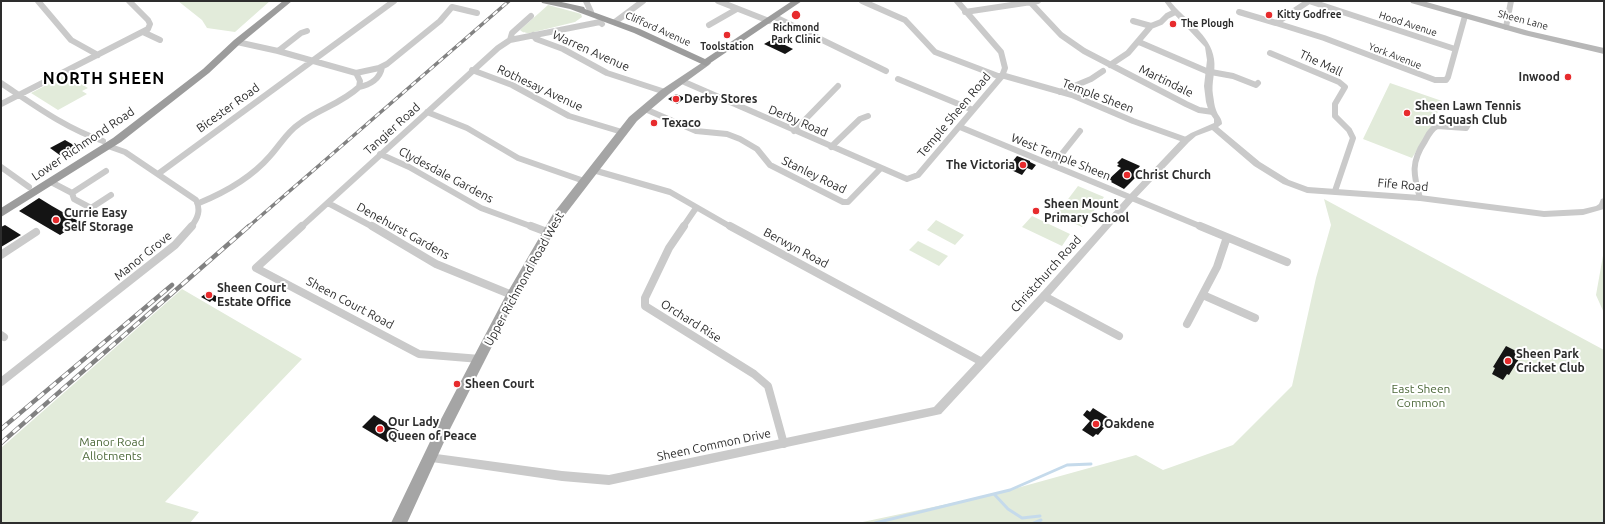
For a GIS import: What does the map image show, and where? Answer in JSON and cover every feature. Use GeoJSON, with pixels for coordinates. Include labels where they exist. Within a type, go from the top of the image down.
{"type":"FeatureCollection","features":[{"type":"Feature","properties":{"kind":"highway","name":"Lower Richmond Road"},"geometry":{"type":"LineString","coordinates":[[1,204],[106,143],[208,60],[277,1]]}},
{"type":"Feature","properties":{"kind":"highway","name":"Lower Richmond Road"},"geometry":{"type":"LineString","coordinates":[[1,213],[52,182],[206,71],[237,42],[288,1]]}},
{"type":"Feature","properties":{"kind":"highway","name":"Clifford Avenue"},"geometry":{"type":"LineString","coordinates":[[545,1],[574,8],[598,18],[615,22],[706,63]]}},
{"type":"Feature","properties":{"kind":"highway","name":"Upper Richmond Road West"},"geometry":{"type":"LineString","coordinates":[[706,63],[798,1]]}},
{"type":"Feature","properties":{"kind":"main road","name":"Sheen Lane"},"geometry":{"type":"LineString","coordinates":[[1414,1],[1464,16],[1604,51]]}},
{"type":"Feature","properties":{"kind":"main road","name":"Upper Richmond Road West"},"geometry":{"type":"LineString","coordinates":[[399,523],[429,458],[512,295],[547,232],[622,132],[645,109],[706,63]]}},
{"type":"Feature","properties":{"kind":"street"},"geometry":{"type":"LineString","coordinates":[[38,1],[71,40],[98,55]]}},
{"type":"Feature","properties":{"kind":"street"},"geometry":{"type":"LineString","coordinates":[[1,104],[148,29],[150,24],[129,1]]}},
{"type":"Feature","properties":{"kind":"street","name":"Bicester Road"},"geometry":{"type":"LineString","coordinates":[[158,174],[394,1]]}},
{"type":"Feature","properties":{"kind":"street"},"geometry":{"type":"LineString","coordinates":[[615,22],[641,1]]}},
{"type":"Feature","properties":{"kind":"street"},"geometry":{"type":"LineString","coordinates":[[718,1],[737,9],[772,19],[886,72]]}},
{"type":"Feature","properties":{"kind":"street","name":"Temple Sheen"},"geometry":{"type":"LineString","coordinates":[[862,1],[870,2],[906,20],[934,52],[991,73],[1060,92],[1186,140]]}},
{"type":"Feature","properties":{"kind":"street","name":"Temple Sheen Road"},"geometry":{"type":"LineString","coordinates":[[907,179],[918,175],[1002,76],[1005,68],[1001,52],[957,1]]}},
{"type":"Feature","properties":{"kind":"street"},"geometry":{"type":"LineString","coordinates":[[965,12],[1038,1]]}},
{"type":"Feature","properties":{"kind":"street"},"geometry":{"type":"LineString","coordinates":[[1167,1],[1175,12],[1208,47],[1211,60],[1208,92],[1213,112],[1218,119],[1218,124],[1213,127]]}},
{"type":"Feature","properties":{"kind":"street"},"geometry":{"type":"LineString","coordinates":[[1276,23],[1309,1]]}},
{"type":"Feature","properties":{"kind":"street","name":"Hood Avenue"},"geometry":{"type":"LineString","coordinates":[[1309,1],[1455,49]]}},
{"type":"Feature","properties":{"kind":"street"},"geometry":{"type":"LineString","coordinates":[[1506,27],[1512,1]]}},
{"type":"Feature","properties":{"kind":"street"},"geometry":{"type":"LineString","coordinates":[[586,2],[598,18]]}},
{"type":"Feature","properties":{"kind":"street","name":"Martindale"},"geometry":{"type":"LineString","coordinates":[[1030,2],[1045,20],[1062,36],[1076,46],[1110,66],[1204,112],[1213,112]]}},
{"type":"Feature","properties":{"kind":"street"},"geometry":{"type":"LineString","coordinates":[[237,42],[278,51],[356,73],[382,67],[436,25],[452,6],[477,13]]}},
{"type":"Feature","properties":{"kind":"street"},"geometry":{"type":"LineString","coordinates":[[709,25],[737,9]]}},
{"type":"Feature","properties":{"kind":"street"},"geometry":{"type":"LineString","coordinates":[[1110,66],[1128,53],[1139,42],[1151,26],[1161,22],[1167,16],[1175,12]]}},
{"type":"Feature","properties":{"kind":"street","name":"York Avenue"},"geometry":{"type":"LineString","coordinates":[[1239,12],[1324,38],[1436,80],[1446,80],[1448,77],[1464,16]]}},
{"type":"Feature","properties":{"kind":"street","name":"Tangier Road"},"geometry":{"type":"LineString","coordinates":[[510,40],[512,33],[531,16]]}},
{"type":"Feature","properties":{"kind":"street","name":"Tangier Road"},"geometry":{"type":"LineString","coordinates":[[290,236],[328,203],[472,70],[510,40],[600,22],[598,18]]}},
{"type":"Feature","properties":{"kind":"street"},"geometry":{"type":"LineString","coordinates":[[1133,21],[1151,26]]}},
{"type":"Feature","properties":{"kind":"street"},"geometry":{"type":"LineString","coordinates":[[278,51],[301,33],[307,31]]}},
{"type":"Feature","properties":{"kind":"street"},"geometry":{"type":"LineString","coordinates":[[143,32],[160,40]]}},
{"type":"Feature","properties":{"kind":"street","name":"Warren Avenue"},"geometry":{"type":"LineString","coordinates":[[533,35],[536,39],[563,49],[607,73],[666,92]]}},
{"type":"Feature","properties":{"kind":"street"},"geometry":{"type":"LineString","coordinates":[[1139,42],[1211,72],[1232,76],[1256,85],[1258,83]]}},
{"type":"Feature","properties":{"kind":"street","name":"The Mall"},"geometry":{"type":"LineString","coordinates":[[1270,53],[1339,82],[1345,88],[1336,104],[1335,116],[1349,130],[1353,138],[1336,191]]}},
{"type":"Feature","properties":{"kind":"street"},"geometry":{"type":"LineString","coordinates":[[1,84],[66,125],[92,138],[118,148],[194,198],[198,203],[218,196],[240,182],[258,168],[292,129],[309,117],[349,96],[359,87],[364,86],[379,76],[382,67]]}},
{"type":"Feature","properties":{"kind":"street","name":"Rothesay Avenue"},"geometry":{"type":"LineString","coordinates":[[472,70],[512,84],[569,116],[622,132]]}},
{"type":"Feature","properties":{"kind":"street"},"geometry":{"type":"LineString","coordinates":[[1060,92],[1092,79],[1103,70]]}},
{"type":"Feature","properties":{"kind":"street"},"geometry":{"type":"LineString","coordinates":[[356,73],[360,81],[359,87]]}},
{"type":"Feature","properties":{"kind":"street"},"geometry":{"type":"LineString","coordinates":[[898,79],[972,110]]}},
{"type":"Feature","properties":{"kind":"street","name":"Derby Road"},"geometry":{"type":"LineString","coordinates":[[682,81],[907,179]]}},
{"type":"Feature","properties":{"kind":"street"},"geometry":{"type":"LineString","coordinates":[[794,131],[838,86]]}},
{"type":"Feature","properties":{"kind":"street","name":"Stanley Road"},"geometry":{"type":"LineString","coordinates":[[645,109],[696,131],[727,134],[740,139],[757,149],[770,165],[843,202],[848,202],[881,168]]}},
{"type":"Feature","properties":{"kind":"street"},"geometry":{"type":"LineString","coordinates":[[427,112],[467,128],[523,160],[584,181]]}},
{"type":"Feature","properties":{"kind":"street"},"geometry":{"type":"LineString","coordinates":[[831,147],[860,119],[868,116]]}},
{"type":"Feature","properties":{"kind":"street"},"geometry":{"type":"LineString","coordinates":[[1420,198],[1413,176],[1416,155],[1436,126],[1463,131],[1470,121]]}},
{"type":"Feature","properties":{"kind":"street","name":"West Temple Sheen"},"geometry":{"type":"LineString","coordinates":[[960,127],[1287,262]]}},
{"type":"Feature","properties":{"kind":"street","name":"Fife Road"},"geometry":{"type":"LineString","coordinates":[[1213,127],[1257,164],[1286,182],[1307,190],[1420,198],[1544,214],[1583,212],[1598,209],[1603,206],[1604,201]]}},
{"type":"Feature","properties":{"kind":"street","name":"Christchurch Road"},"geometry":{"type":"LineString","coordinates":[[982,362],[1044,296],[1131,198],[1186,140],[1192,134],[1213,127]]}},
{"type":"Feature","properties":{"kind":"street"},"geometry":{"type":"LineString","coordinates":[[1053,165],[1080,131]]}},
{"type":"Feature","properties":{"kind":"street","name":"Clydesdale Gardens"},"geometry":{"type":"LineString","coordinates":[[380,154],[408,167],[481,208],[547,232]]}},
{"type":"Feature","properties":{"kind":"street"},"geometry":{"type":"LineString","coordinates":[[1,167],[29,187]]}},
{"type":"Feature","properties":{"kind":"street","name":"Berwyn Road"},"geometry":{"type":"LineString","coordinates":[[593,170],[670,192],[696,208],[982,362]]}},
{"type":"Feature","properties":{"kind":"street"},"geometry":{"type":"LineString","coordinates":[[72,193],[106,171]]}},
{"type":"Feature","properties":{"kind":"street"},"geometry":{"type":"LineString","coordinates":[[52,182],[72,193],[74,199],[91,208],[111,195]]}},
{"type":"Feature","properties":{"kind":"street","name":"Manor Grove"},"geometry":{"type":"LineString","coordinates":[[1,382],[175,245],[196,219],[199,212],[198,203]]}},
{"type":"Feature","properties":{"kind":"street","name":"Denehurst Gardens"},"geometry":{"type":"LineString","coordinates":[[328,203],[353,215],[436,264],[512,295]]}},
{"type":"Feature","properties":{"kind":"street","name":"Orchard Rise"},"geometry":{"type":"LineString","coordinates":[[696,208],[668,248],[645,298],[645,306],[754,374],[768,386],[784,444]]}},
{"type":"Feature","properties":{"kind":"street"},"geometry":{"type":"LineString","coordinates":[[1,254],[36,232]]}},
{"type":"Feature","properties":{"kind":"street","name":"Sheen Court Road"},"geometry":{"type":"LineString","coordinates":[[290,236],[256,268],[420,354],[480,359]]}},
{"type":"Feature","properties":{"kind":"street"},"geometry":{"type":"LineString","coordinates":[[1187,324],[1217,267],[1227,237]]}},
{"type":"Feature","properties":{"kind":"street"},"geometry":{"type":"LineString","coordinates":[[1203,294],[1255,318]]}},
{"type":"Feature","properties":{"kind":"street"},"geometry":{"type":"LineString","coordinates":[[1044,296],[1119,336]]}},
{"type":"Feature","properties":{"kind":"street","name":"Sheen Common Drive"},"geometry":{"type":"LineString","coordinates":[[429,458],[562,476],[609,480],[937,411],[982,362]]}},
{"type":"Feature","properties":{"kind":"green space"},"geometry":{"type":"Polygon","coordinates":[[[178,1],[270,1],[235,32],[207,28],[202,20],[178,1]]]}},
{"type":"Feature","properties":{"kind":"green space"},"geometry":{"type":"Polygon","coordinates":[[[548,5],[581,14],[582,17],[575,22],[530,33],[520,30],[548,5]]]}},
{"type":"Feature","properties":{"kind":"green space"},"geometry":{"type":"Polygon","coordinates":[[[66,75],[88,88],[82,91],[87,94],[58,110],[31,93],[66,75]]]}},
{"type":"Feature","properties":{"kind":"green space","name":"Sheen Lawn Tennis and Squash Club"},"geometry":{"type":"Polygon","coordinates":[[[1390,83],[1442,101],[1433,124],[1412,158],[1363,139],[1390,83]]]}},
{"type":"Feature","properties":{"kind":"green space"},"geometry":{"type":"Polygon","coordinates":[[[1078,186],[1104,197],[1082,227],[1056,215],[1078,186]]]}},
{"type":"Feature","properties":{"kind":"green space","name":"East Sheen Common"},"geometry":{"type":"Polygon","coordinates":[[[1324,199],[1604,350],[1604,523],[858,523],[999,493],[1136,455],[1163,470],[1233,445],[1292,386],[1316,278],[1331,225],[1324,199]]]}},
{"type":"Feature","properties":{"kind":"green space"},"geometry":{"type":"Polygon","coordinates":[[[1032,216],[1070,234],[1062,246],[1022,227],[1032,216]]]}},
{"type":"Feature","properties":{"kind":"green space"},"geometry":{"type":"Polygon","coordinates":[[[936,220],[964,235],[955,245],[927,230],[936,220]]]}},
{"type":"Feature","properties":{"kind":"green space"},"geometry":{"type":"Polygon","coordinates":[[[918,241],[948,256],[939,266],[909,250],[918,241]]]}},
{"type":"Feature","properties":{"kind":"green space"},"geometry":{"type":"Polygon","coordinates":[[[1604,250],[1604,313],[1596,295],[1604,250]]]}},
{"type":"Feature","properties":{"kind":"green space","name":"Manor Road Allotments"},"geometry":{"type":"Polygon","coordinates":[[[182,289],[302,359],[165,502],[199,512],[190,523],[1,523],[1,448],[182,289]]]}},
{"type":"Feature","properties":{"kind":"building"},"geometry":{"type":"Polygon","coordinates":[[[773,39],[793,49],[785,54],[764,44],[773,39]]]}},
{"type":"Feature","properties":{"kind":"building","name":"Derby Stores"},"geometry":{"type":"Polygon","coordinates":[[[676,94],[685,98],[677,104],[668,99],[676,94]]]}},
{"type":"Feature","properties":{"kind":"building"},"geometry":{"type":"Polygon","coordinates":[[[65,140],[77,147],[61,156],[50,148],[65,140]]]}},
{"type":"Feature","properties":{"kind":"building","name":"The Victoria"},"geometry":{"type":"Polygon","coordinates":[[[1017,156],[1036,165],[1032,170],[1027,168],[1022,175],[1007,168],[1017,156]]]}},
{"type":"Feature","properties":{"kind":"building","name":"Christ Church"},"geometry":{"type":"Polygon","coordinates":[[[1122,158],[1140,166],[1136,171],[1140,173],[1124,189],[1111,182],[1112,181],[1109,179],[1121,168],[1117,166],[1119,164],[1117,163],[1122,158]]]}},
{"type":"Feature","properties":{"kind":"building","name":"Currie Easy Self Storage"},"geometry":{"type":"Polygon","coordinates":[[[39,198],[80,222],[60,235],[19,211],[39,198]]]}},
{"type":"Feature","properties":{"kind":"building"},"geometry":{"type":"Polygon","coordinates":[[[5,225],[21,235],[1,247],[1,227],[5,225]]]}},
{"type":"Feature","properties":{"kind":"building","name":"Sheen Court Estate Office"},"geometry":{"type":"Polygon","coordinates":[[[208,292],[220,298],[215,302],[212,300],[210,302],[201,297],[208,292]]]}},
{"type":"Feature","properties":{"kind":"building","name":"Sheen Park Cricket Club"},"geometry":{"type":"Polygon","coordinates":[[[1506,346],[1522,354],[1509,375],[1507,374],[1503,380],[1492,374],[1495,368],[1493,367],[1506,346]]]}},
{"type":"Feature","properties":{"kind":"building","name":"Oakdene"},"geometry":{"type":"Polygon","coordinates":[[[1093,408],[1109,418],[1102,427],[1104,428],[1098,435],[1096,434],[1093,437],[1082,430],[1090,421],[1083,415],[1087,410],[1090,412],[1093,408]]]}},
{"type":"Feature","properties":{"kind":"building","name":"Our Lady Queen of Peace"},"geometry":{"type":"Polygon","coordinates":[[[374,415],[399,431],[387,442],[362,427],[374,415]]]}},
{"type":"Feature","properties":{"kind":"waterway"},"geometry":{"type":"LineString","coordinates":[[875,523],[1010,490],[1067,465],[1091,464]]}},
{"type":"Feature","properties":{"kind":"waterway"},"geometry":{"type":"LineString","coordinates":[[994,494],[1008,509],[1022,518],[1040,516]]}},
{"type":"Feature","properties":{"kind":"waterway"},"geometry":{"type":"LineString","coordinates":[[1034,523],[1041,520]]}},
{"type":"Feature","properties":{"kind":"railway"},"geometry":{"type":"LineString","coordinates":[[248,227],[509,1]]}},
{"type":"Feature","properties":{"kind":"railway"},"geometry":{"type":"LineString","coordinates":[[1,443],[249,226]]}},
{"type":"Feature","properties":{"kind":"railway"},"geometry":{"type":"LineString","coordinates":[[1,429],[172,285]]}},
{"type":"Feature","properties":{"kind":"place","name":"Richmond Park Clinic"},"geometry":{"type":"Point","coordinates":[796,15]}},
{"type":"Feature","properties":{"kind":"place","name":"Kitty Godfree"},"geometry":{"type":"Point","coordinates":[1269,15]}},
{"type":"Feature","properties":{"kind":"place","name":"The Plough"},"geometry":{"type":"Point","coordinates":[1173,24]}},
{"type":"Feature","properties":{"kind":"place","name":"Toolstation"},"geometry":{"type":"Point","coordinates":[727,35]}},
{"type":"Feature","properties":{"kind":"place","name":"Inwood"},"geometry":{"type":"Point","coordinates":[1568,77]}},
{"type":"Feature","properties":{"kind":"place","name":"Derby Stores"},"geometry":{"type":"Point","coordinates":[676,99]}},
{"type":"Feature","properties":{"kind":"place","name":"Sheen Lawn Tennis and Squash Club"},"geometry":{"type":"Point","coordinates":[1407,113]}},
{"type":"Feature","properties":{"kind":"place","name":"Texaco"},"geometry":{"type":"Point","coordinates":[654,123]}},
{"type":"Feature","properties":{"kind":"place","name":"The Victoria"},"geometry":{"type":"Point","coordinates":[1023,165]}},
{"type":"Feature","properties":{"kind":"place","name":"Christ Church"},"geometry":{"type":"Point","coordinates":[1127,175]}},
{"type":"Feature","properties":{"kind":"place","name":"Sheen Mount Primary School"},"geometry":{"type":"Point","coordinates":[1036,211]}},
{"type":"Feature","properties":{"kind":"place","name":"Currie Easy Self Storage"},"geometry":{"type":"Point","coordinates":[56,220]}},
{"type":"Feature","properties":{"kind":"place","name":"Sheen Court Estate Office"},"geometry":{"type":"Point","coordinates":[209,295]}},
{"type":"Feature","properties":{"kind":"place","name":"Sheen Park Cricket Club"},"geometry":{"type":"Point","coordinates":[1508,361]}},
{"type":"Feature","properties":{"kind":"place","name":"Sheen Court"},"geometry":{"type":"Point","coordinates":[457,384]}},
{"type":"Feature","properties":{"kind":"place","name":"Oakdene"},"geometry":{"type":"Point","coordinates":[1096,424]}},
{"type":"Feature","properties":{"kind":"place","name":"Our Lady Queen of Peace"},"geometry":{"type":"Point","coordinates":[380,429]}},
{"type":"Feature","properties":{"kind":"district","name":"NORTH SHEEN"},"geometry":{"type":"Point","coordinates":[104,79]}}]}
